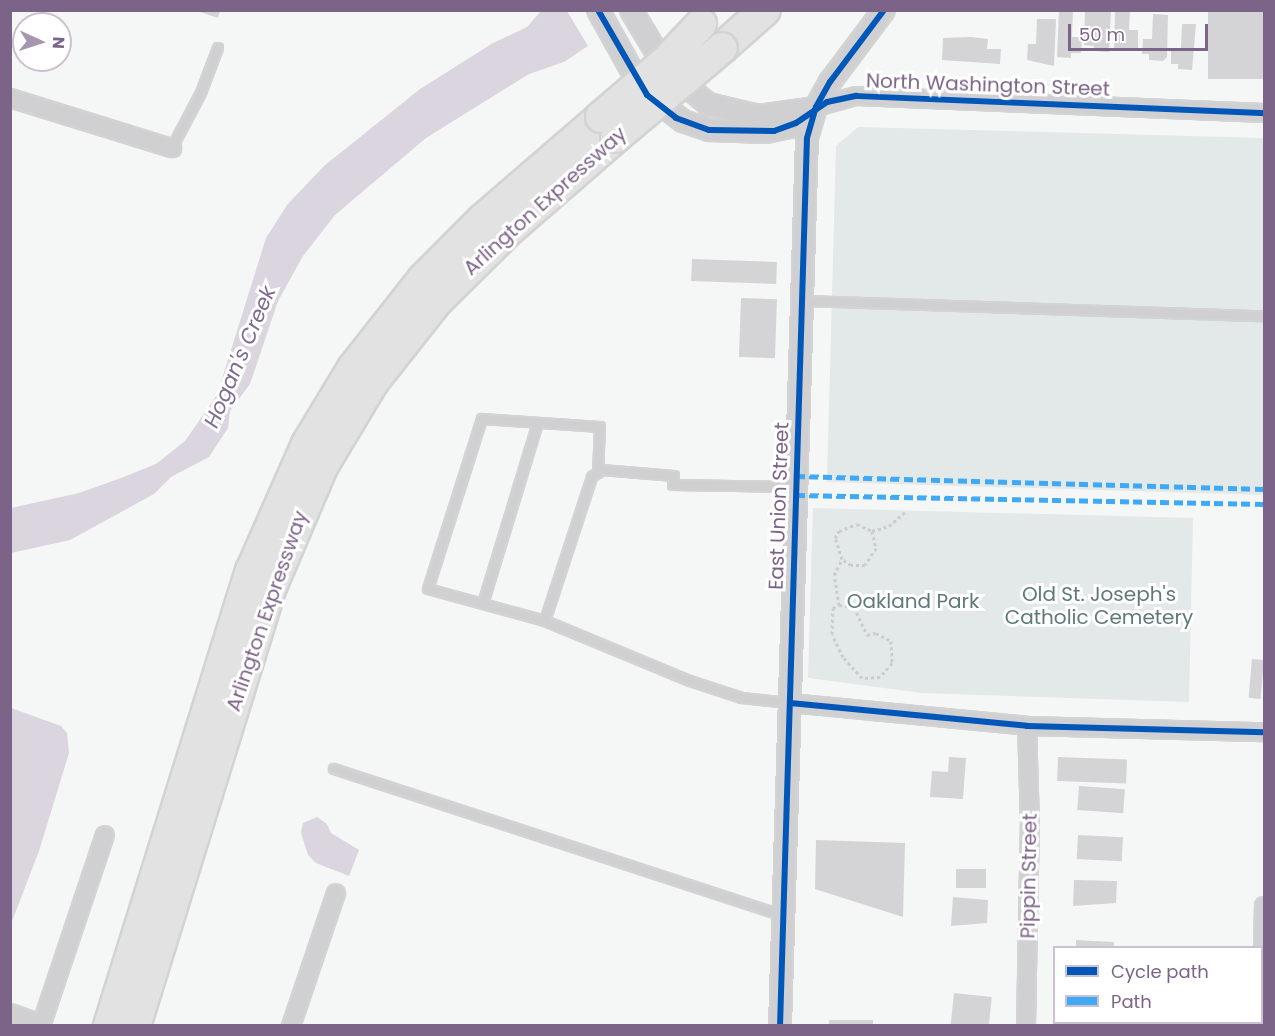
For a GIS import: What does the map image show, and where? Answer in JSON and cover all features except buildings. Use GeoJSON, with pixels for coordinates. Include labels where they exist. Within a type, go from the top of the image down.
{"type":"FeatureCollection","features":[{"type":"Feature","properties":{"kind":"highway","name":"Arlington Expressway"},"geometry":{"type":"LineString","coordinates":[[608,127],[722,48],[765,10]]}},
{"type":"Feature","properties":{"kind":"highway","name":"Arlington Expressway"},"geometry":{"type":"LineString","coordinates":[[109,1026],[132,1006],[188,814],[240,604],[277,506],[323,416],[608,127],[707,17]]}},
{"type":"Feature","properties":{"kind":"street","name":"North Washington Street"},"geometry":{"type":"LineString","coordinates":[[598,10],[647,95],[676,118],[702,129],[774,132],[796,123],[816,107]]}},
{"type":"Feature","properties":{"kind":"street"},"geometry":{"type":"LineString","coordinates":[[617,44],[618,10]]}},
{"type":"Feature","properties":{"kind":"street","name":"North Washington Street"},"geometry":{"type":"LineString","coordinates":[[631,10],[667,70],[708,104],[759,116],[816,107],[856,96],[1264,113]]}},
{"type":"Feature","properties":{"kind":"street","name":"East Union Street"},"geometry":{"type":"LineString","coordinates":[[780,1026],[806,148],[816,107],[837,71],[884,10]]}},
{"type":"Feature","properties":{"kind":"street"},"geometry":{"type":"LineString","coordinates":[[10,98],[172,148]]}},
{"type":"Feature","properties":{"kind":"street"},"geometry":{"type":"LineString","coordinates":[[790,703],[1027,726],[1264,732]]}},
{"type":"Feature","properties":{"kind":"street","name":"Pippin Street"},"geometry":{"type":"LineString","coordinates":[[1026,1026],[1030,825],[1027,726]]}},
{"type":"Feature","properties":{"kind":"street"},"geometry":{"type":"LineString","coordinates":[[10,1015],[41,1026],[105,835]]}},
{"type":"Feature","properties":{"kind":"street"},"geometry":{"type":"LineString","coordinates":[[291,1026],[336,893]]}},
{"type":"Feature","properties":{"kind":"street"},"geometry":{"type":"LineString","coordinates":[[1263,957],[1264,906]]}},
{"type":"Feature","properties":{"kind":"lane"},"geometry":{"type":"LineString","coordinates":[[172,148],[201,93],[218,48]]}},
{"type":"Feature","properties":{"kind":"lane"},"geometry":{"type":"LineString","coordinates":[[801,301],[1264,316]]}},
{"type":"Feature","properties":{"kind":"lane"},"geometry":{"type":"LineString","coordinates":[[597,473],[600,427],[482,419],[428,589],[545,621],[690,681],[742,698],[790,703]]}},
{"type":"Feature","properties":{"kind":"lane"},"geometry":{"type":"LineString","coordinates":[[483,604],[538,423]]}},
{"type":"Feature","properties":{"kind":"lane"},"geometry":{"type":"LineString","coordinates":[[545,621],[592,477],[602,470],[675,476],[673,486],[796,487]]}},
{"type":"Feature","properties":{"kind":"lane"},"geometry":{"type":"LineString","coordinates":[[334,769],[783,916]]}},
{"type":"Feature","properties":{"kind":"path"},"geometry":{"type":"LineString","coordinates":[[872,531],[876,548],[865,565],[851,565],[842,559],[836,544],[838,531],[857,524],[872,531],[889,526],[905,512]]}},
{"type":"Feature","properties":{"kind":"path"},"geometry":{"type":"LineString","coordinates":[[839,605],[834,575],[842,559]]}},
{"type":"Feature","properties":{"kind":"path"},"geometry":{"type":"LineString","coordinates":[[839,605],[854,608],[867,634],[876,633],[891,641],[892,663],[880,677],[862,678],[843,657],[832,634],[833,609],[839,605]]}},
{"type":"Feature","properties":{"kind":"green space"},"geometry":{"type":"Polygon","coordinates":[[[858,127],[1264,138],[1264,495],[827,482],[836,146],[858,127]]]}},
{"type":"Feature","properties":{"kind":"green space"},"geometry":{"type":"Polygon","coordinates":[[[813,508],[1193,518],[1189,702],[922,693],[808,678],[813,508]]]}},
{"type":"Feature","properties":{"kind":"water","name":"Hogan's Creek"},"geometry":{"type":"Polygon","coordinates":[[[541,11],[567,11],[588,46],[564,62],[529,74],[426,138],[335,215],[303,256],[278,301],[250,384],[230,411],[228,428],[209,457],[171,477],[154,494],[70,540],[11,553],[11,508],[79,493],[121,478],[156,464],[185,441],[217,395],[266,238],[287,205],[324,166],[420,89],[493,43],[527,27],[541,11]]]}},
{"type":"Feature","properties":{"kind":"water"},"geometry":{"type":"Polygon","coordinates":[[[11,708],[61,726],[67,733],[69,753],[39,851],[11,924],[11,708]]]}},
{"type":"Feature","properties":{"kind":"water"},"geometry":{"type":"Polygon","coordinates":[[[317,817],[327,824],[331,833],[359,850],[349,876],[316,863],[308,855],[301,833],[303,823],[317,817]]]}},
{"type":"Feature","properties":{"kind":"marked path"},"geometry":{"type":"LineString","coordinates":[[796,476],[1264,489]]}},
{"type":"Feature","properties":{"kind":"marked path"},"geometry":{"type":"LineString","coordinates":[[796,495],[1264,504]]}},
{"type":"Feature","properties":{"kind":"cycle path"},"geometry":{"type":"LineString","coordinates":[[598,10],[647,95],[676,118],[709,130],[774,131],[796,123],[827,102],[856,96],[1264,113]]}},
{"type":"Feature","properties":{"kind":"cycle path"},"geometry":{"type":"LineString","coordinates":[[780,1026],[807,138],[816,107],[830,82],[884,10]]}},
{"type":"Feature","properties":{"kind":"cycle path"},"geometry":{"type":"LineString","coordinates":[[790,703],[1027,726],[1264,732]]}},
{"type":"Feature","properties":{"kind":"park label","name":"Oakland Park"},"geometry":{"type":"Point","coordinates":[913,601]}},
{"type":"Feature","properties":{"kind":"park label","name":"Old St. Joseph's Catholic Cemetery"},"geometry":{"type":"Point","coordinates":[1099,606]}}]}
